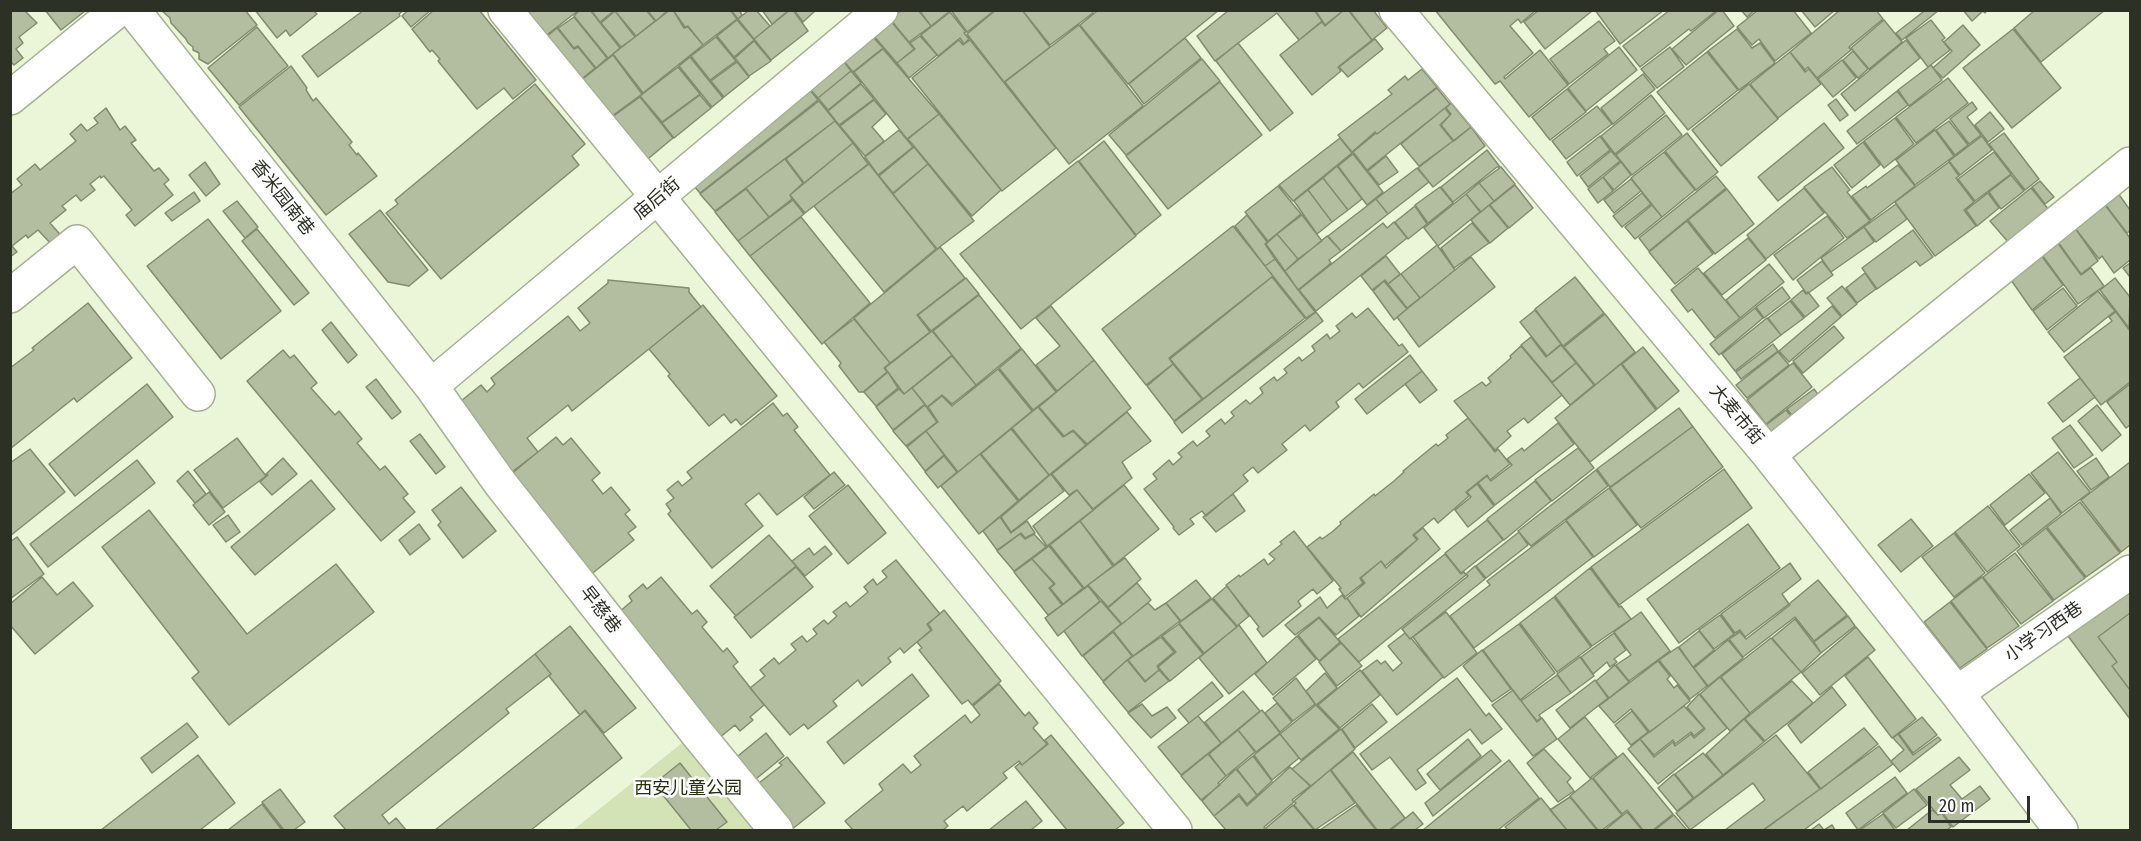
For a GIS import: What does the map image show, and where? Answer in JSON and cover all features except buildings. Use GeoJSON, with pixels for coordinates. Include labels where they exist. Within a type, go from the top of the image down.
{"type":"FeatureCollection","features":[{"type":"Feature","properties":{"kind":"street"},"geometry":{"type":"LineString","coordinates":[[10,98],[118,10]]}},
{"type":"Feature","properties":{"kind":"street","name":"香米园南巷"},"geometry":{"type":"LineString","coordinates":[[133,10],[431,386]]}},
{"type":"Feature","properties":{"kind":"street"},"geometry":{"type":"LineString","coordinates":[[505,10],[1175,831]]}},
{"type":"Feature","properties":{"kind":"street","name":"大麦市街"},"geometry":{"type":"LineString","coordinates":[[1396,10],[1769,455],[1958,693],[2061,831]]}},
{"type":"Feature","properties":{"kind":"street","name":"庙后街"},"geometry":{"type":"LineString","coordinates":[[431,386],[657,199],[867,15]]}},
{"type":"Feature","properties":{"kind":"street"},"geometry":{"type":"LineString","coordinates":[[1769,455],[2130,164]]}},
{"type":"Feature","properties":{"kind":"street"},"geometry":{"type":"LineString","coordinates":[[10,296],[77,242],[198,394]]}},
{"type":"Feature","properties":{"kind":"street","name":"早慈巷"},"geometry":{"type":"LineString","coordinates":[[431,386],[508,493],[776,831]]}},
{"type":"Feature","properties":{"kind":"street","name":"小学习西巷"},"geometry":{"type":"LineString","coordinates":[[1958,693],[2130,572]]}},
{"type":"Feature","properties":{"kind":"green space","name":"西安儿童公园"},"geometry":{"type":"Polygon","coordinates":[[[687,739],[776,830],[573,830],[687,739]]]}}]}
